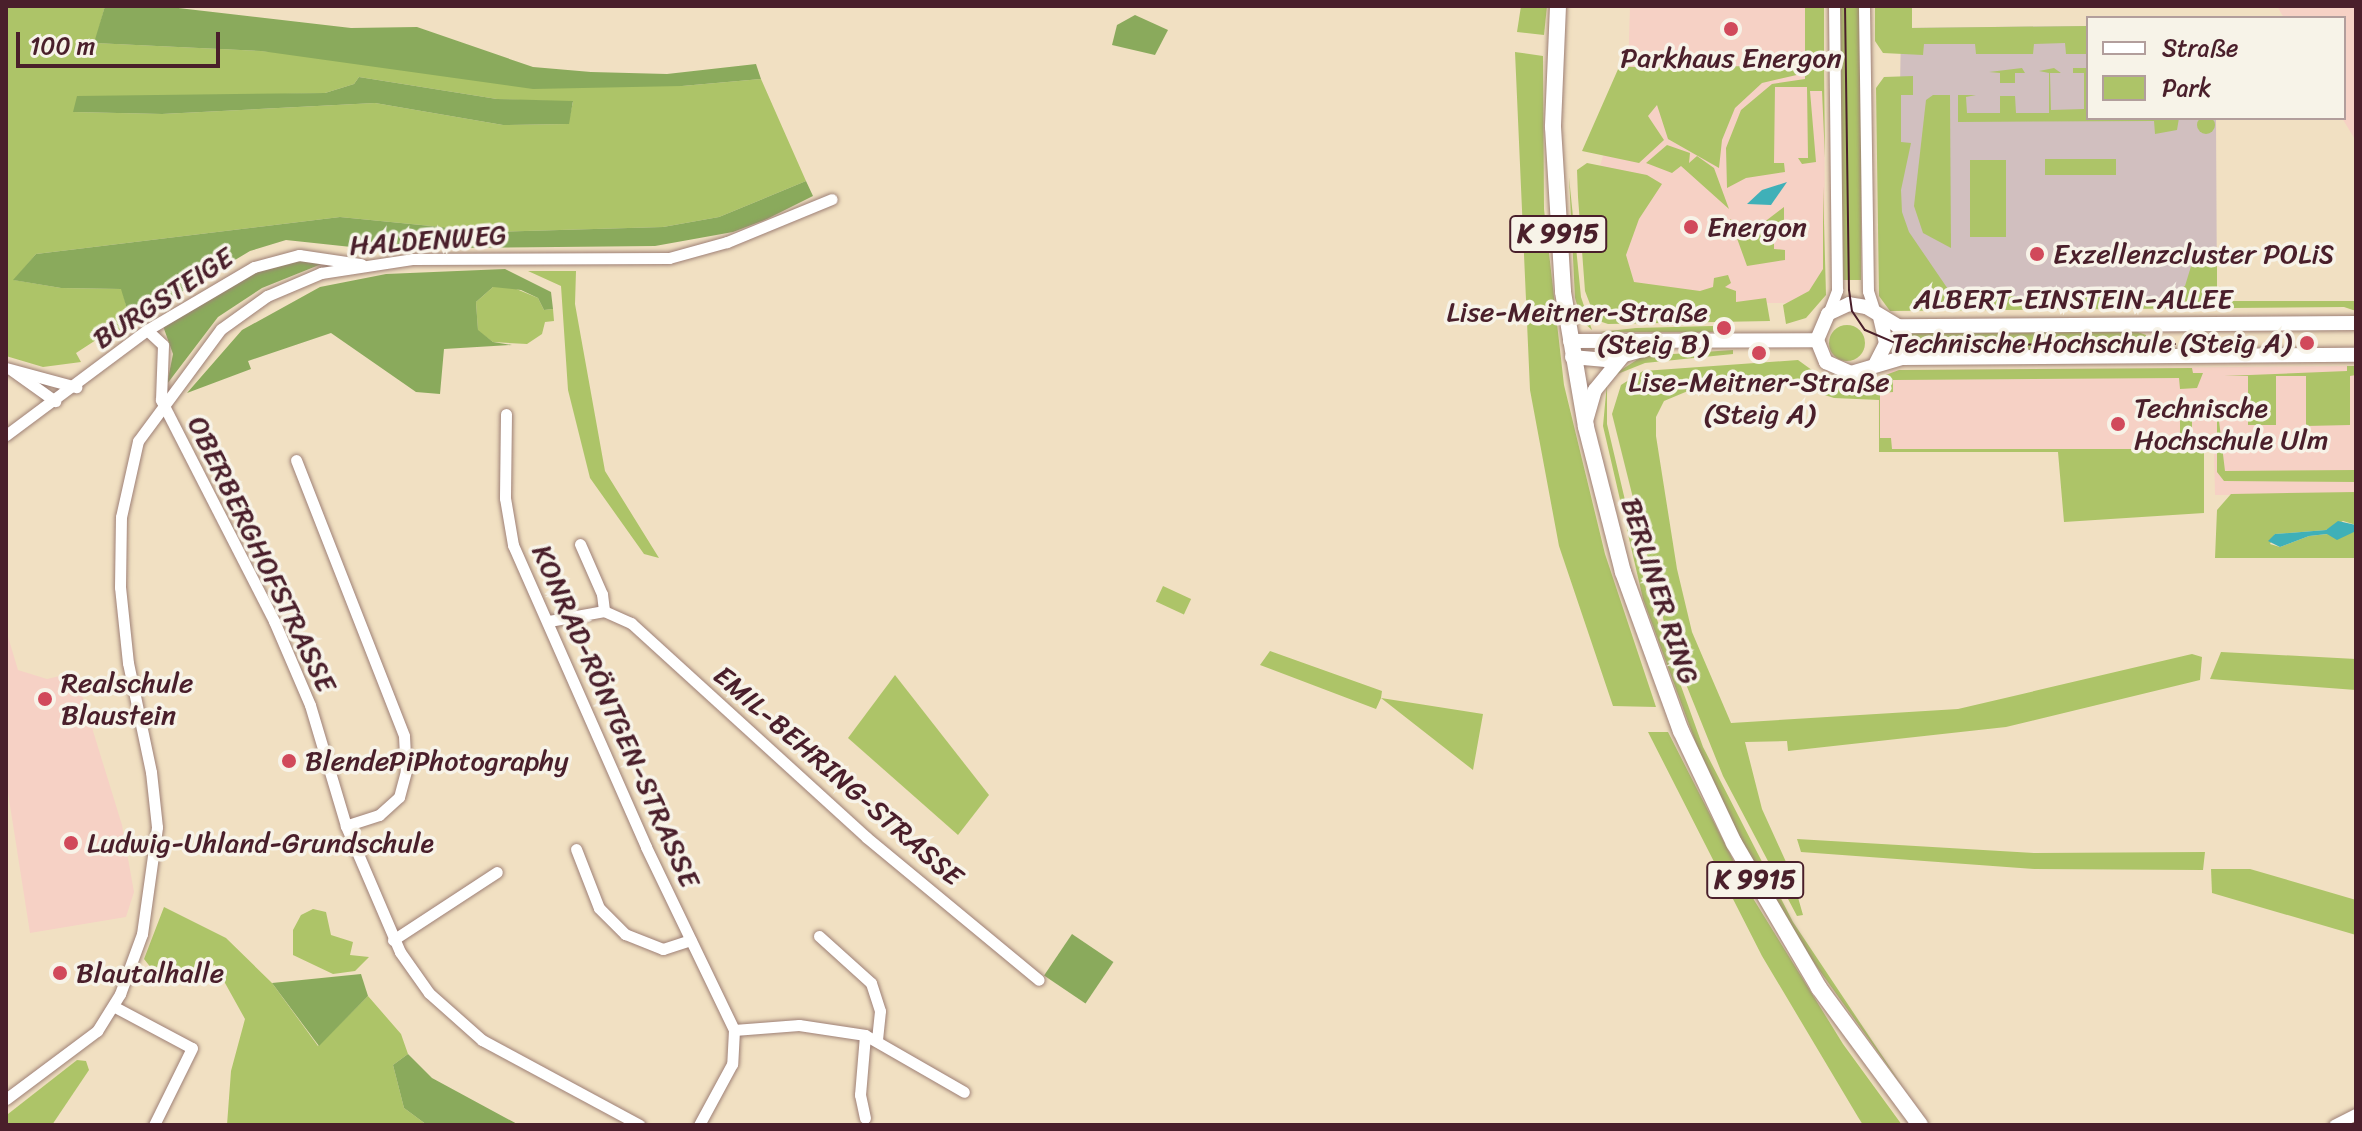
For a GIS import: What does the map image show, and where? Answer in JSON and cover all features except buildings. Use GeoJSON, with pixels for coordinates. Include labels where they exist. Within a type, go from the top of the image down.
{"type":"FeatureCollection","features":[{"type":"Feature","properties":{"kind":"main road","name":"BERLINER RING"},"geometry":{"type":"LineString","coordinates":[[1558,6],[1555,185],[1571,349],[1586,427],[1631,597],[1711,798],[1819,988],[1920,1125]]}},
{"type":"Feature","properties":{"kind":"street"},"geometry":{"type":"LineString","coordinates":[[1571,349],[1672,342],[1817,340],[1837,290],[1834,6]]}},
{"type":"Feature","properties":{"kind":"street"},"geometry":{"type":"LineString","coordinates":[[1864,6],[1868,291],[1887,338],[1876,363]]}},
{"type":"Feature","properties":{"kind":"street","name":"HALDENWEG"},"geometry":{"type":"LineString","coordinates":[[6,1099],[90,1037],[113,1006],[142,934],[157,827],[151,772],[128,663],[120,533],[138,441],[201,352],[244,311],[293,282],[366,265],[458,258],[669,258],[727,242],[832,199]]}},
{"type":"Feature","properties":{"kind":"street","name":"BURGSTEIGE"},"geometry":{"type":"LineString","coordinates":[[6,435],[76,387],[147,330],[270,260],[320,256],[366,265]]}},
{"type":"Feature","properties":{"kind":"street","name":"ALBERT-EINSTEIN-ALLEE"},"geometry":{"type":"LineString","coordinates":[[1828,314],[1850,304],[1908,326],[2356,323]]}},
{"type":"Feature","properties":{"kind":"street","name":"OBERBERGHOFSTRASSE"},"geometry":{"type":"LineString","coordinates":[[147,330],[163,345],[159,390],[165,406],[310,705],[346,826],[393,940],[429,993],[482,1040],[640,1125]]}},
{"type":"Feature","properties":{"kind":"street","name":"ALBERT-EINSTEIN-ALLEE"},"geometry":{"type":"LineString","coordinates":[[1817,340],[1823,357],[1840,371],[1862,371],[1876,363],[1902,358],[2356,355]]}},
{"type":"Feature","properties":{"kind":"street"},"geometry":{"type":"LineString","coordinates":[[1571,349],[1595,361],[1672,342]]}},
{"type":"Feature","properties":{"kind":"street"},"geometry":{"type":"LineString","coordinates":[[1586,427],[1595,390],[1626,355]]}},
{"type":"Feature","properties":{"kind":"street"},"geometry":{"type":"LineString","coordinates":[[9,370],[76,387]]}},
{"type":"Feature","properties":{"kind":"street"},"geometry":{"type":"LineString","coordinates":[[9,370],[55,401]]}},
{"type":"Feature","properties":{"kind":"street","name":"KONRAD-RÖNTGEN-STRASSE"},"geometry":{"type":"LineString","coordinates":[[506,414],[508,521],[527,581],[549,621],[734,1030]]}},
{"type":"Feature","properties":{"kind":"street"},"geometry":{"type":"LineString","coordinates":[[296,460],[404,736],[406,771],[399,797],[379,815],[346,826]]}},
{"type":"Feature","properties":{"kind":"street"},"geometry":{"type":"LineString","coordinates":[[549,621],[604,611],[602,594],[580,544]]}},
{"type":"Feature","properties":{"kind":"street","name":"EMIL-BEHRING-STRASSE"},"geometry":{"type":"LineString","coordinates":[[604,611],[631,623],[866,837],[1039,980]]}},
{"type":"Feature","properties":{"kind":"street"},"geometry":{"type":"LineString","coordinates":[[576,849],[599,908],[625,934],[663,949],[691,940]]}},
{"type":"Feature","properties":{"kind":"street"},"geometry":{"type":"LineString","coordinates":[[393,940],[497,872]]}},
{"type":"Feature","properties":{"kind":"street"},"geometry":{"type":"LineString","coordinates":[[819,936],[871,983],[880,1011],[871,1037],[860,1095],[865,1118]]}},
{"type":"Feature","properties":{"kind":"street"},"geometry":{"type":"LineString","coordinates":[[113,1006],[192,1048],[154,1125]]}},
{"type":"Feature","properties":{"kind":"street"},"geometry":{"type":"LineString","coordinates":[[699,1125],[732,1064],[734,1030],[799,1025],[871,1037],[964,1092]]}},
{"type":"Feature","properties":{"kind":"street"},"geometry":{"type":"LineString","coordinates":[[2334,1125],[2356,1114]]}},
{"type":"Feature","properties":{"kind":"shaded area"},"geometry":{"type":"Polygon","coordinates":[[[1630,6],[1824,6],[1825,281],[1810,303],[1622,303],[1597,176],[1628,72],[1630,6]]]}},
{"type":"Feature","properties":{"kind":"shaded area"},"geometry":{"type":"Polygon","coordinates":[[[2277,6],[2356,6],[2356,141],[2343,120],[2346,120],[2346,16],[2283,16],[2277,6]]]}},
{"type":"Feature","properties":{"kind":"shaded area"},"geometry":{"type":"Polygon","coordinates":[[[2086,26],[2086,120],[2216,120],[2217,301],[1925,304],[1897,267],[1901,28],[2086,26]]]}},
{"type":"Feature","properties":{"kind":"shaded area","name":"Technische Hochschule Ulm"},"geometry":{"type":"Polygon","coordinates":[[[2356,366],[2356,495],[2215,495],[2214,449],[1879,452],[1878,379],[1892,370],[2356,366]]]}},
{"type":"Feature","properties":{"kind":"shaded area","name":"Ludwig-Uhland-Grundschule"},"geometry":{"type":"Polygon","coordinates":[[[6,630],[18,670],[47,679],[68,674],[77,679],[122,825],[134,892],[126,917],[30,933],[6,780],[6,630]]]}},
{"type":"Feature","properties":{"kind":"green space"},"geometry":{"type":"Polygon","coordinates":[[[6,6],[105,6],[95,43],[261,51],[682,86],[761,79],[806,181],[719,217],[663,227],[492,232],[340,217],[36,254],[14,280],[61,288],[122,289],[127,309],[138,318],[101,348],[96,340],[76,353],[81,362],[43,367],[6,356],[6,6]],[[359,77],[354,84],[325,93],[135,98],[73,112],[162,114],[375,103],[503,125],[568,124],[573,102],[497,99],[359,77]]]}},
{"type":"Feature","properties":{"kind":"green space"},"geometry":{"type":"Polygon","coordinates":[[[105,6],[161,6],[351,28],[417,27],[533,67],[667,74],[756,64],[761,79],[682,86],[533,89],[261,51],[94,43],[105,6]]]}},
{"type":"Feature","properties":{"kind":"green space"},"geometry":{"type":"Polygon","coordinates":[[[1521,6],[1547,6],[1544,35],[1517,32],[1521,6]]]}},
{"type":"Feature","properties":{"kind":"green space"},"geometry":{"type":"Polygon","coordinates":[[[1805,6],[1824,6],[1824,59],[1805,59],[1805,6]]]}},
{"type":"Feature","properties":{"kind":"green space"},"geometry":{"type":"Polygon","coordinates":[[[1837,6],[1861,6],[1861,280],[1837,280],[1837,6]]]}},
{"type":"Feature","properties":{"kind":"green space"},"geometry":{"type":"Polygon","coordinates":[[[1875,6],[1912,6],[1912,28],[2086,26],[2086,54],[2066,54],[2065,43],[2034,44],[2033,54],[1976,54],[1975,44],[1924,44],[1923,55],[1883,53],[1875,41],[1875,6]]]}},
{"type":"Feature","properties":{"kind":"green space"},"geometry":{"type":"Polygon","coordinates":[[[1135,15],[1168,30],[1155,55],[1112,45],[1117,25],[1135,15]]]}},
{"type":"Feature","properties":{"kind":"green space"},"geometry":{"type":"Polygon","coordinates":[[[1515,52],[1543,56],[1544,209],[1564,385],[1605,554],[1656,707],[1613,706],[1559,546],[1530,390],[1515,52]]]}},
{"type":"Feature","properties":{"kind":"green space"},"geometry":{"type":"Polygon","coordinates":[[[1801,66],[1801,74],[1762,83],[1735,108],[1722,140],[1719,168],[1668,139],[1657,105],[1648,116],[1664,140],[1639,163],[1582,151],[1619,67],[1801,66]]]}},
{"type":"Feature","properties":{"kind":"green space"},"geometry":{"type":"Polygon","coordinates":[[[1805,66],[1824,66],[1825,158],[1822,91],[1810,91],[1816,162],[1802,164],[1798,158],[1808,158],[1807,87],[1775,87],[1774,163],[1784,163],[1785,172],[1746,178],[1727,188],[1726,148],[1741,110],[1772,84],[1805,79],[1805,66]]]}},
{"type":"Feature","properties":{"kind":"green space"},"geometry":{"type":"Polygon","coordinates":[[[2022,68],[2025,73],[2015,73],[2015,83],[2000,83],[2000,73],[1989,72],[2022,68]]]}},
{"type":"Feature","properties":{"kind":"green space"},"geometry":{"type":"Polygon","coordinates":[[[2054,68],[2061,73],[2050,73],[2051,110],[2084,109],[2084,73],[2073,73],[2073,68],[2086,68],[2086,120],[2179,120],[2177,130],[2155,134],[2154,121],[1958,122],[1958,95],[1976,95],[1966,97],[1967,113],[2000,113],[2000,96],[2015,96],[2016,113],[2049,113],[2049,73],[2039,71],[2054,68]]]}},
{"type":"Feature","properties":{"kind":"green space"},"geometry":{"type":"Polygon","coordinates":[[[1913,76],[1913,95],[1901,95],[1901,142],[1911,143],[1901,190],[1902,212],[1909,232],[1952,295],[2160,298],[2185,286],[2192,263],[2217,263],[2217,301],[2356,301],[2356,311],[2344,307],[1890,311],[1879,296],[1876,88],[1884,77],[1913,76]]]}},
{"type":"Feature","properties":{"kind":"green space"},"geometry":{"type":"Polygon","coordinates":[[[359,77],[497,99],[573,101],[569,124],[503,125],[375,103],[162,114],[73,112],[77,96],[325,93],[354,84],[359,77]]]}},
{"type":"Feature","properties":{"kind":"green space"},"geometry":{"type":"Polygon","coordinates":[[[1933,95],[1950,95],[1951,248],[1923,233],[1914,206],[1926,100],[1933,95]]]}},
{"type":"Feature","properties":{"kind":"green space"},"geometry":{"type":"Polygon","coordinates":[[[2198,120],[2215,121],[2215,129],[2210,134],[2202,134],[2197,129],[2198,120]]]}},
{"type":"Feature","properties":{"kind":"green space"},"geometry":{"type":"Polygon","coordinates":[[[1667,145],[1690,153],[1689,163],[1697,156],[1714,168],[1729,209],[1681,166],[1672,173],[1646,163],[1667,145]]]}},
{"type":"Feature","properties":{"kind":"green space"},"geometry":{"type":"Polygon","coordinates":[[[2045,159],[2116,159],[2116,175],[2045,175],[2045,159]]]}},
{"type":"Feature","properties":{"kind":"green space"},"geometry":{"type":"Polygon","coordinates":[[[1970,160],[2006,160],[2006,237],[1970,237],[1970,160]]]}},
{"type":"Feature","properties":{"kind":"green space"},"geometry":{"type":"Polygon","coordinates":[[[1587,163],[1647,175],[1662,184],[1639,219],[1626,255],[1634,282],[1700,291],[1713,287],[1714,278],[1728,275],[1731,283],[1725,287],[1736,291],[1736,302],[1766,298],[1770,321],[1608,324],[1596,320],[1585,291],[1578,197],[1577,170],[1587,163]]]}},
{"type":"Feature","properties":{"kind":"green space"},"geometry":{"type":"Polygon","coordinates":[[[1569,177],[1581,297],[1592,330],[1582,321],[1575,298],[1569,177]]]}},
{"type":"Feature","properties":{"kind":"green space"},"geometry":{"type":"Polygon","coordinates":[[[806,181],[813,196],[767,219],[733,232],[655,246],[370,249],[286,240],[250,251],[138,318],[127,309],[121,289],[61,288],[13,280],[36,254],[340,217],[492,232],[663,227],[719,217],[806,181]]]}},
{"type":"Feature","properties":{"kind":"green space"},"geometry":{"type":"Polygon","coordinates":[[[1823,186],[1826,295],[1806,318],[1786,324],[1783,305],[1809,291],[1823,269],[1823,186]]]}},
{"type":"Feature","properties":{"kind":"green space"},"geometry":{"type":"Polygon","coordinates":[[[1784,207],[1784,223],[1774,223],[1774,249],[1785,250],[1785,260],[1747,266],[1730,219],[1750,233],[1784,207]]]}},
{"type":"Feature","properties":{"kind":"green space"},"geometry":{"type":"Polygon","coordinates":[[[290,259],[329,261],[262,288],[218,317],[167,384],[173,354],[163,326],[247,276],[290,259]]]}},
{"type":"Feature","properties":{"kind":"green space"},"geometry":{"type":"Polygon","coordinates":[[[505,269],[551,292],[553,309],[544,310],[538,298],[521,290],[493,287],[476,302],[478,330],[493,342],[512,345],[444,349],[440,394],[416,392],[331,333],[248,361],[251,369],[187,393],[242,330],[320,287],[386,274],[505,269]]]}},
{"type":"Feature","properties":{"kind":"green space"},"geometry":{"type":"Polygon","coordinates":[[[528,271],[576,271],[575,304],[605,471],[659,558],[644,554],[590,478],[568,390],[561,286],[528,271]]]}},
{"type":"Feature","properties":{"kind":"green space"},"geometry":{"type":"Polygon","coordinates":[[[509,286],[538,298],[544,310],[553,309],[554,321],[545,322],[542,334],[527,344],[493,342],[478,331],[476,302],[493,287],[509,286]]]}},
{"type":"Feature","properties":{"kind":"green space"},"geometry":{"type":"Polygon","coordinates":[[[1847,325],[1860,330],[1865,343],[1860,356],[1847,361],[1834,356],[1829,343],[1834,330],[1847,325]]]}},
{"type":"Feature","properties":{"kind":"green space"},"geometry":{"type":"Polygon","coordinates":[[[1713,326],[1714,332],[1600,332],[1636,328],[1713,326]]]}},
{"type":"Feature","properties":{"kind":"green space"},"geometry":{"type":"Polygon","coordinates":[[[1912,329],[2130,329],[2146,335],[2146,346],[1912,354],[1912,329]]]}},
{"type":"Feature","properties":{"kind":"green space"},"geometry":{"type":"Polygon","coordinates":[[[1733,350],[1733,354],[1645,363],[1610,377],[1643,356],[1733,350]]]}},
{"type":"Feature","properties":{"kind":"green space"},"geometry":{"type":"Polygon","coordinates":[[[1798,360],[1827,381],[1853,387],[1899,370],[2192,368],[2193,373],[2203,373],[2197,388],[2180,389],[2179,378],[1893,380],[1893,392],[1880,393],[1880,438],[1891,438],[1892,449],[2204,449],[2204,513],[2064,522],[2058,452],[1879,452],[1879,400],[1834,398],[1776,379],[1707,383],[1664,401],[1656,417],[1656,436],[1677,569],[1692,632],[1731,723],[1958,709],[2192,654],[2202,657],[2200,680],[2006,727],[1788,751],[1787,741],[1745,742],[1762,809],[1791,873],[1803,915],[1797,916],[1723,776],[1669,642],[1612,414],[1621,385],[1643,371],[1798,360]]]}},
{"type":"Feature","properties":{"kind":"green space"},"geometry":{"type":"Polygon","coordinates":[[[2347,366],[2356,366],[2356,375],[2350,376],[2350,425],[2306,426],[2306,376],[2276,376],[2276,425],[2248,425],[2248,376],[2224,376],[2347,371],[2347,366]]]}},
{"type":"Feature","properties":{"kind":"green space"},"geometry":{"type":"Polygon","coordinates":[[[1607,383],[1607,424],[1646,589],[1703,747],[1793,922],[1903,1087],[1802,946],[1740,838],[1698,749],[1643,599],[1603,426],[1607,383]]]}},
{"type":"Feature","properties":{"kind":"green space"},"geometry":{"type":"Polygon","coordinates":[[[2217,404],[2225,471],[2356,470],[2356,482],[2224,481],[2217,472],[2217,404]]]}},
{"type":"Feature","properties":{"kind":"green space"},"geometry":{"type":"Polygon","coordinates":[[[2180,406],[2192,406],[2192,439],[2201,440],[2201,445],[2180,445],[2180,406]]]}},
{"type":"Feature","properties":{"kind":"green space"},"geometry":{"type":"Polygon","coordinates":[[[2356,492],[2356,525],[2343,521],[2326,530],[2275,534],[2270,544],[2280,547],[2309,536],[2356,531],[2356,558],[2215,558],[2217,510],[2231,494],[2356,492]]]}},
{"type":"Feature","properties":{"kind":"green space"},"geometry":{"type":"Polygon","coordinates":[[[1163,586],[1191,599],[1184,615],[1156,601],[1163,586]]]}},
{"type":"Feature","properties":{"kind":"green space"},"geometry":{"type":"Polygon","coordinates":[[[1270,651],[1382,691],[1376,709],[1260,665],[1270,651]]]}},
{"type":"Feature","properties":{"kind":"green space"},"geometry":{"type":"Polygon","coordinates":[[[2221,652],[2356,659],[2356,690],[2210,679],[2221,652]]]}},
{"type":"Feature","properties":{"kind":"green space"},"geometry":{"type":"Polygon","coordinates":[[[895,675],[989,795],[958,835],[848,738],[895,675]]]}},
{"type":"Feature","properties":{"kind":"green space"},"geometry":{"type":"Polygon","coordinates":[[[1381,698],[1483,714],[1473,770],[1381,698]]]}},
{"type":"Feature","properties":{"kind":"green space"},"geometry":{"type":"Polygon","coordinates":[[[1648,732],[1668,732],[1751,895],[1843,1044],[1902,1125],[1863,1125],[1762,956],[1648,732]]]}},
{"type":"Feature","properties":{"kind":"green space"},"geometry":{"type":"Polygon","coordinates":[[[1797,839],[2034,853],[2205,852],[2203,870],[2034,869],[1801,852],[1797,839]]]}},
{"type":"Feature","properties":{"kind":"green space"},"geometry":{"type":"Polygon","coordinates":[[[2211,869],[2250,869],[2356,900],[2356,935],[2212,893],[2211,869]]]}},
{"type":"Feature","properties":{"kind":"green space"},"geometry":{"type":"Polygon","coordinates":[[[164,907],[226,938],[272,983],[318,1046],[368,996],[401,1034],[408,1054],[393,1065],[404,1108],[427,1125],[227,1125],[231,1071],[245,1019],[215,965],[160,979],[144,959],[164,907]]]}},
{"type":"Feature","properties":{"kind":"green space"},"geometry":{"type":"Polygon","coordinates":[[[313,909],[326,912],[331,935],[353,942],[350,955],[369,957],[355,971],[333,974],[293,955],[293,930],[301,915],[313,909]]]}},
{"type":"Feature","properties":{"kind":"green space"},"geometry":{"type":"Polygon","coordinates":[[[1072,934],[1113,962],[1085,1003],[1044,975],[1072,934]]]}},
{"type":"Feature","properties":{"kind":"green space"},"geometry":{"type":"Polygon","coordinates":[[[361,974],[368,996],[319,1046],[272,983],[361,974]]]}},
{"type":"Feature","properties":{"kind":"green space"},"geometry":{"type":"Polygon","coordinates":[[[408,1054],[432,1078],[519,1125],[427,1125],[404,1108],[393,1065],[408,1054]]]}},
{"type":"Feature","properties":{"kind":"green space"},"geometry":{"type":"Polygon","coordinates":[[[77,1060],[86,1061],[89,1070],[52,1125],[6,1125],[8,1114],[77,1060]]]}},
{"type":"Feature","properties":{"kind":"water"},"geometry":{"type":"Polygon","coordinates":[[[1787,182],[1771,205],[1747,204],[1762,190],[1787,182]]]}},
{"type":"Feature","properties":{"kind":"water"},"geometry":{"type":"Polygon","coordinates":[[[2338,521],[2356,525],[2356,531],[2337,540],[2327,534],[2309,536],[2280,547],[2268,541],[2275,534],[2326,530],[2338,521]]]}},
{"type":"Feature","properties":{"kind":"tram line"},"geometry":{"type":"LineString","coordinates":[[1845,6],[1849,290],[1852,311],[1865,330],[1900,345],[2175,344]]}},
{"type":"Feature","properties":{"kind":"place","name":"Parkhaus Energon"},"geometry":{"type":"Point","coordinates":[1731,29]}},
{"type":"Feature","properties":{"kind":"place","name":"Energon"},"geometry":{"type":"Point","coordinates":[1691,227]}},
{"type":"Feature","properties":{"kind":"place","name":"Exzellenzcluster POLiS"},"geometry":{"type":"Point","coordinates":[2037,254]}},
{"type":"Feature","properties":{"kind":"place","name":"Lise-Meitner-Straße (Steig B)"},"geometry":{"type":"Point","coordinates":[1724,328]}},
{"type":"Feature","properties":{"kind":"place","name":"Technische Hochschule (Steig A)"},"geometry":{"type":"Point","coordinates":[2307,343]}},
{"type":"Feature","properties":{"kind":"place","name":"Lise-Meitner-Straße (Steig A)"},"geometry":{"type":"Point","coordinates":[1759,353]}},
{"type":"Feature","properties":{"kind":"place","name":"Technische Hochschule Ulm"},"geometry":{"type":"Point","coordinates":[2118,424]}},
{"type":"Feature","properties":{"kind":"place","name":"Realschule Blaustein"},"geometry":{"type":"Point","coordinates":[45,699]}},
{"type":"Feature","properties":{"kind":"place","name":"BlendePiPhotography"},"geometry":{"type":"Point","coordinates":[289,761]}},
{"type":"Feature","properties":{"kind":"place","name":"Ludwig-Uhland-Grundschule"},"geometry":{"type":"Point","coordinates":[71,843]}},
{"type":"Feature","properties":{"kind":"place","name":"Blautalhalle"},"geometry":{"type":"Point","coordinates":[60,973]}}]}
